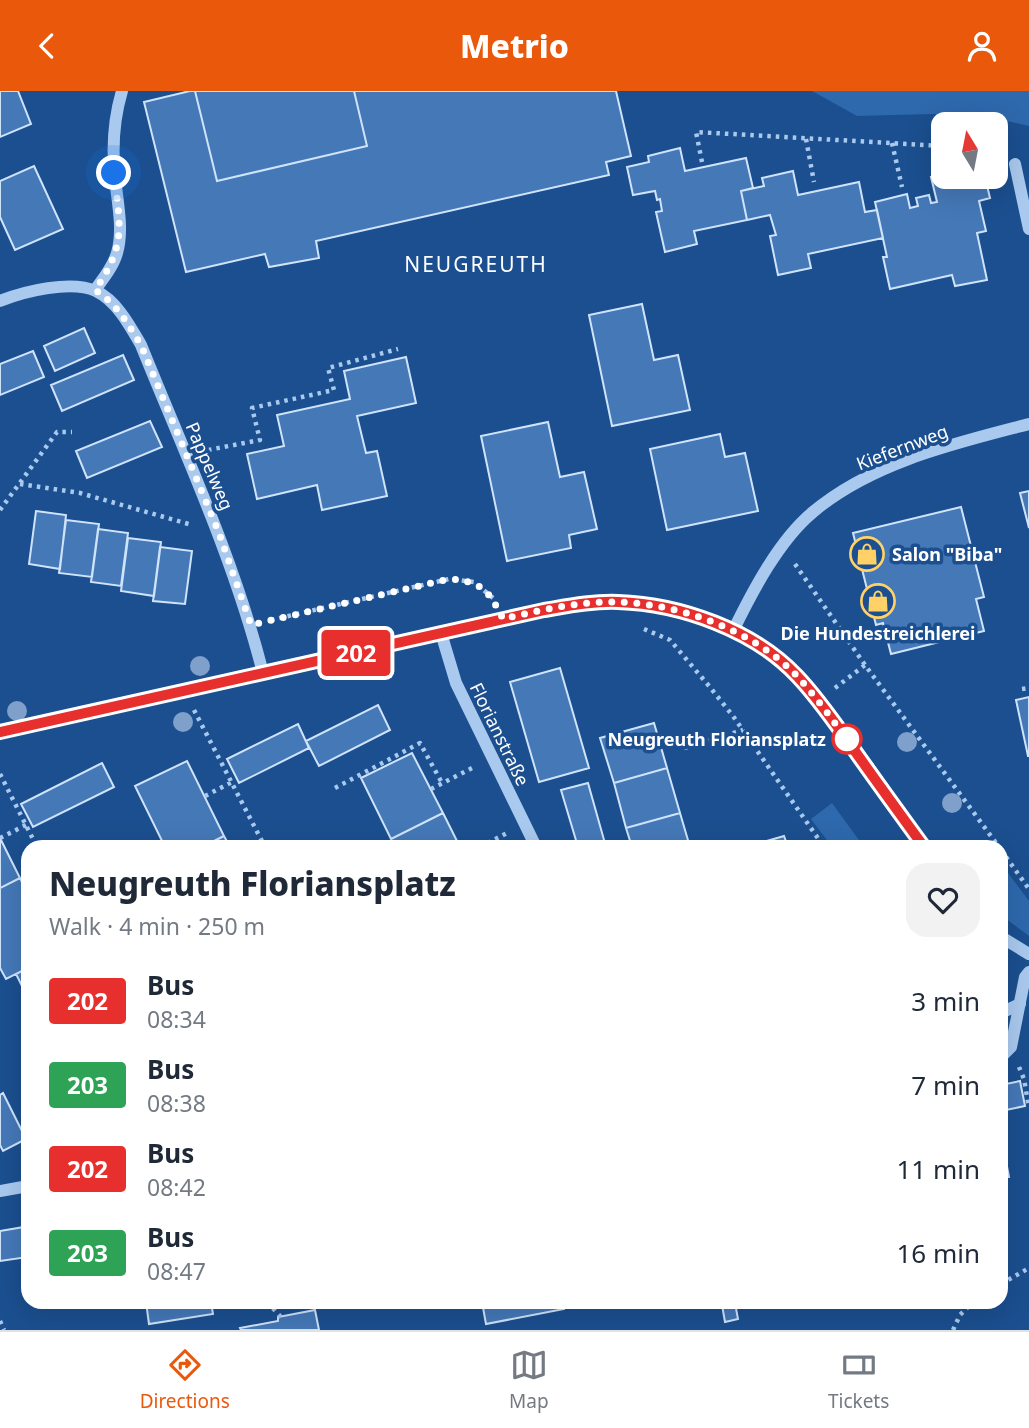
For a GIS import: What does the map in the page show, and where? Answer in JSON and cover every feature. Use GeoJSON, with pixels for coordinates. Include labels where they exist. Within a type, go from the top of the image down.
{"type":"FeatureCollection","features":[{"type":"Feature","properties":{"kind":"street"},"geometry":{"type":"LineString","coordinates":[[0,301],[41,289],[76,287],[95,290],[110,269],[117,253],[119,239],[114,142],[117,107],[122,91]]}},
{"type":"Feature","properties":{"kind":"street"},"geometry":{"type":"LineString","coordinates":[[1015,164],[1029,229]]}},
{"type":"Feature","properties":{"kind":"street","name":"Pappelweg"},"geometry":{"type":"LineString","coordinates":[[95,290],[125,317],[141,345],[219,533],[251,625],[263,673]]}},
{"type":"Feature","properties":{"kind":"street","name":"Kiefernweg"},"geometry":{"type":"LineString","coordinates":[[733,631],[783,546],[811,512],[847,487],[870,476],[952,446],[1029,424]]}},
{"type":"Feature","properties":{"kind":"street"},"geometry":{"type":"LineString","coordinates":[[0,732],[569,606],[616,602],[649,605],[733,631],[766,650],[795,674],[826,710],[919,840]]}},
{"type":"Feature","properties":{"kind":"street","name":"Florianstraße"},"geometry":{"type":"LineString","coordinates":[[441,633],[456,683],[532,840]]}},
{"type":"Feature","properties":{"kind":"street"},"geometry":{"type":"LineString","coordinates":[[1008,941],[1029,954]]}},
{"type":"Feature","properties":{"kind":"street"},"geometry":{"type":"LineString","coordinates":[[1008,1050],[1011,1047],[1029,972]]}},
{"type":"Feature","properties":{"kind":"street"},"geometry":{"type":"LineString","coordinates":[[1008,1010],[1020,1004]]}},
{"type":"Feature","properties":{"kind":"street"},"geometry":{"type":"LineString","coordinates":[[0,1191],[21,1187]]}},
{"type":"Feature","properties":{"kind":"path"},"geometry":{"type":"LineString","coordinates":[[702,162],[696,132],[931,145]]}},
{"type":"Feature","properties":{"kind":"path"},"geometry":{"type":"LineString","coordinates":[[806,139],[814,182]]}},
{"type":"Feature","properties":{"kind":"path"},"geometry":{"type":"LineString","coordinates":[[892,143],[902,187]]}},
{"type":"Feature","properties":{"kind":"path"},"geometry":{"type":"LineString","coordinates":[[186,454],[260,440],[252,408],[334,390],[328,367],[398,349]]}},
{"type":"Feature","properties":{"kind":"path"},"geometry":{"type":"LineString","coordinates":[[0,510],[57,432],[72,432]]}},
{"type":"Feature","properties":{"kind":"path"},"geometry":{"type":"LineString","coordinates":[[20,484],[80,493],[219,533]]}},
{"type":"Feature","properties":{"kind":"path"},"geometry":{"type":"LineString","coordinates":[[783,546],[993,840]]}},
{"type":"Feature","properties":{"kind":"path"},"geometry":{"type":"LineString","coordinates":[[251,625],[449,579],[474,582],[483,588],[491,596],[503,619]]}},
{"type":"Feature","properties":{"kind":"path"},"geometry":{"type":"LineString","coordinates":[[635,628],[670,640],[743,730],[819,840]]}},
{"type":"Feature","properties":{"kind":"path"},"geometry":{"type":"LineString","coordinates":[[1022,689],[1029,688]]}},
{"type":"Feature","properties":{"kind":"path"},"geometry":{"type":"LineString","coordinates":[[184,690],[261,840]]}},
{"type":"Feature","properties":{"kind":"path"},"geometry":{"type":"LineString","coordinates":[[684,748],[743,730]]}},
{"type":"Feature","properties":{"kind":"path"},"geometry":{"type":"LineString","coordinates":[[335,788],[420,743],[442,783]]}},
{"type":"Feature","properties":{"kind":"path"},"geometry":{"type":"LineString","coordinates":[[431,789],[492,758]]}},
{"type":"Feature","properties":{"kind":"path"},"geometry":{"type":"LineString","coordinates":[[0,774],[34,840]]}},
{"type":"Feature","properties":{"kind":"path"},"geometry":{"type":"LineString","coordinates":[[205,796],[232,782]]}},
{"type":"Feature","properties":{"kind":"path"},"geometry":{"type":"LineString","coordinates":[[0,838],[26,825]]}},
{"type":"Feature","properties":{"kind":"path"},"geometry":{"type":"LineString","coordinates":[[494,840],[525,825]]}},
{"type":"Feature","properties":{"kind":"path"},"geometry":{"type":"LineString","coordinates":[[1008,860],[1029,889]]}},
{"type":"Feature","properties":{"kind":"path"},"geometry":{"type":"LineString","coordinates":[[1011,1047],[1024,1079],[1029,1108]]}},
{"type":"Feature","properties":{"kind":"path"},"geometry":{"type":"LineString","coordinates":[[1008,1280],[1029,1268]]}},
{"type":"Feature","properties":{"kind":"path"},"geometry":{"type":"LineString","coordinates":[[274,1309],[281,1317]]}},
{"type":"Feature","properties":{"kind":"path"},"geometry":{"type":"LineString","coordinates":[[953,1330],[966,1309]]}},
{"type":"Feature","properties":{"kind":"path"},"geometry":{"type":"LineString","coordinates":[[0,1321],[4,1330]]}},
{"type":"Feature","properties":{"kind":"shaded area"},"geometry":{"type":"Polygon","coordinates":[[[812,91],[1029,91],[1029,126],[1008,121],[1008,112],[857,116],[812,91]]]}},
{"type":"Feature","properties":{"kind":"shaded area"},"geometry":{"type":"Polygon","coordinates":[[[832,803],[859,840],[827,840],[811,819],[832,803]]]}},
{"type":"Feature","properties":{"kind":"shaded area"},"geometry":{"type":"Polygon","coordinates":[[[1008,873],[1029,901],[1029,936],[1008,920],[1008,873]]]}},
{"type":"Feature","properties":{"kind":"building"},"geometry":{"type":"Polygon","coordinates":[[[0,91],[18,91],[31,124],[0,137],[0,91]]]}},
{"type":"Feature","properties":{"kind":"building"},"geometry":{"type":"Polygon","coordinates":[[[195,91],[217,181],[367,146],[354,91],[616,91],[631,156],[606,162],[609,175],[316,241],[319,258],[269,267],[265,254],[186,272],[144,102],[195,91]]]}},
{"type":"Feature","properties":{"kind":"building"},"geometry":{"type":"Polygon","coordinates":[[[195,91],[354,91],[367,146],[217,181],[195,91]]]}},
{"type":"Feature","properties":{"kind":"building"},"geometry":{"type":"Polygon","coordinates":[[[680,148],[685,171],[746,158],[753,188],[741,191],[747,220],[694,231],[697,244],[665,252],[656,212],[662,211],[660,199],[657,200],[655,191],[633,195],[627,167],[649,162],[648,156],[680,148]]]}},
{"type":"Feature","properties":{"kind":"building"},"geometry":{"type":"Polygon","coordinates":[[[34,166],[63,229],[15,250],[0,217],[0,181],[34,166]]]}},
{"type":"Feature","properties":{"kind":"building"},"geometry":{"type":"Polygon","coordinates":[[[793,171],[798,195],[859,182],[865,212],[877,210],[883,238],[808,254],[811,268],[778,275],[770,236],[776,235],[770,215],[747,220],[741,191],[764,186],[762,178],[793,171]]]}},
{"type":"Feature","properties":{"kind":"building"},"geometry":{"type":"Polygon","coordinates":[[[934,189],[988,189],[990,198],[979,201],[986,231],[977,233],[987,280],[955,286],[952,275],[890,289],[883,257],[887,257],[875,202],[907,194],[910,208],[918,206],[916,198],[929,195],[931,203],[937,202],[934,189]]]}},
{"type":"Feature","properties":{"kind":"building"},"geometry":{"type":"Polygon","coordinates":[[[642,304],[654,360],[678,355],[690,410],[612,426],[589,315],[642,304]]]}},
{"type":"Feature","properties":{"kind":"building"},"geometry":{"type":"Polygon","coordinates":[[[84,328],[95,353],[55,371],[44,346],[84,328]]]}},
{"type":"Feature","properties":{"kind":"building"},"geometry":{"type":"Polygon","coordinates":[[[33,351],[44,377],[0,395],[0,364],[33,351]]]}},
{"type":"Feature","properties":{"kind":"building"},"geometry":{"type":"Polygon","coordinates":[[[123,355],[134,380],[62,411],[51,385],[123,355]]]}},
{"type":"Feature","properties":{"kind":"building"},"geometry":{"type":"Polygon","coordinates":[[[406,357],[416,403],[357,416],[366,453],[377,451],[387,496],[322,510],[317,485],[257,499],[247,454],[284,446],[277,415],[350,399],[344,371],[406,357]]]}},
{"type":"Feature","properties":{"kind":"building"},"geometry":{"type":"Polygon","coordinates":[[[150,421],[162,447],[87,478],[76,451],[150,421]]]}},
{"type":"Feature","properties":{"kind":"building"},"geometry":{"type":"Polygon","coordinates":[[[548,422],[560,477],[584,472],[597,529],[569,535],[571,548],[507,561],[481,436],[548,422]]]}},
{"type":"Feature","properties":{"kind":"building"},"geometry":{"type":"Polygon","coordinates":[[[720,434],[725,457],[745,453],[758,511],[667,530],[650,449],[720,434]]]}},
{"type":"Feature","properties":{"kind":"building"},"geometry":{"type":"Polygon","coordinates":[[[1029,491],[1029,528],[1020,493],[1029,491]]]}},
{"type":"Feature","properties":{"kind":"building"},"geometry":{"type":"Polygon","coordinates":[[[961,507],[984,597],[976,599],[984,631],[891,654],[883,623],[876,625],[853,533],[961,507]]]}},
{"type":"Feature","properties":{"kind":"building"},"geometry":{"type":"Polygon","coordinates":[[[36,511],[66,515],[60,569],[29,564],[36,511]]]}},
{"type":"Feature","properties":{"kind":"building"},"geometry":{"type":"Polygon","coordinates":[[[66,520],[99,524],[92,577],[59,573],[66,520]]]}},
{"type":"Feature","properties":{"kind":"building"},"geometry":{"type":"Polygon","coordinates":[[[98,529],[128,533],[121,586],[91,582],[98,529]]]}},
{"type":"Feature","properties":{"kind":"building"},"geometry":{"type":"Polygon","coordinates":[[[128,538],[161,542],[154,596],[121,591],[128,538]]]}},
{"type":"Feature","properties":{"kind":"building"},"geometry":{"type":"Polygon","coordinates":[[[160,547],[192,551],[185,604],[153,601],[160,547]]]}},
{"type":"Feature","properties":{"kind":"building"},"geometry":{"type":"Polygon","coordinates":[[[560,668],[589,768],[539,782],[510,682],[560,668]]]}},
{"type":"Feature","properties":{"kind":"building"},"geometry":{"type":"Polygon","coordinates":[[[1029,697],[1029,756],[1028,756],[1016,700],[1029,697]]]}},
{"type":"Feature","properties":{"kind":"building"},"geometry":{"type":"Polygon","coordinates":[[[378,705],[390,730],[319,766],[306,741],[378,705]]]}},
{"type":"Feature","properties":{"kind":"building"},"geometry":{"type":"Polygon","coordinates":[[[654,723],[667,768],[614,783],[600,738],[654,723]]]}},
{"type":"Feature","properties":{"kind":"building"},"geometry":{"type":"Polygon","coordinates":[[[298,724],[309,748],[239,783],[227,759],[298,724]]]}},
{"type":"Feature","properties":{"kind":"building"},"geometry":{"type":"Polygon","coordinates":[[[412,753],[443,813],[391,839],[361,778],[412,753]]]}},
{"type":"Feature","properties":{"kind":"building"},"geometry":{"type":"Polygon","coordinates":[[[187,761],[224,836],[216,840],[162,840],[135,786],[187,761]]]}},
{"type":"Feature","properties":{"kind":"building"},"geometry":{"type":"Polygon","coordinates":[[[102,763],[114,787],[33,827],[21,804],[102,763]]]}},
{"type":"Feature","properties":{"kind":"building"},"geometry":{"type":"Polygon","coordinates":[[[667,768],[680,813],[626,828],[614,783],[667,768]]]}},
{"type":"Feature","properties":{"kind":"building"},"geometry":{"type":"Polygon","coordinates":[[[588,783],[604,840],[576,840],[561,790],[588,783]]]}},
{"type":"Feature","properties":{"kind":"building"},"geometry":{"type":"Polygon","coordinates":[[[443,813],[456,840],[392,840],[443,813]]]}},
{"type":"Feature","properties":{"kind":"building"},"geometry":{"type":"Polygon","coordinates":[[[680,813],[688,840],[630,840],[626,828],[680,813]]]}},
{"type":"Feature","properties":{"kind":"building"},"geometry":{"type":"Polygon","coordinates":[[[0,838],[20,878],[0,888],[0,838]]]}},
{"type":"Feature","properties":{"kind":"building"},"geometry":{"type":"Polygon","coordinates":[[[20,878],[21,880],[21,972],[6,979],[0,968],[0,888],[20,878]]]}},
{"type":"Feature","properties":{"kind":"building"},"geometry":{"type":"Polygon","coordinates":[[[21,972],[21,984],[16,974],[21,972]]]}},
{"type":"Feature","properties":{"kind":"building"},"geometry":{"type":"Polygon","coordinates":[[[1020,1081],[1025,1106],[1008,1110],[1008,1084],[1020,1081]]]}},
{"type":"Feature","properties":{"kind":"building"},"geometry":{"type":"Polygon","coordinates":[[[3,1093],[21,1129],[21,1142],[3,1151],[0,1145],[0,1095],[3,1093]]]}},
{"type":"Feature","properties":{"kind":"building"},"geometry":{"type":"Polygon","coordinates":[[[21,1228],[21,1258],[0,1261],[0,1231],[21,1228]]]}},
{"type":"Feature","properties":{"kind":"building"},"geometry":{"type":"Polygon","coordinates":[[[147,1309],[212,1309],[213,1314],[149,1324],[147,1309]]]}},
{"type":"Feature","properties":{"kind":"building"},"geometry":{"type":"Polygon","coordinates":[[[483,1309],[564,1309],[486,1324],[483,1309]]]}},
{"type":"Feature","properties":{"kind":"building"},"geometry":{"type":"Polygon","coordinates":[[[723,1309],[736,1309],[738,1319],[725,1322],[723,1309]]]}},
{"type":"Feature","properties":{"kind":"building"},"geometry":{"type":"Polygon","coordinates":[[[315,1310],[319,1330],[240,1328],[278,1321],[278,1317],[315,1310]]]}},
{"type":"Feature","properties":{"kind":"bus line","name":"202"},"geometry":{"type":"LineString","coordinates":[[0,732],[544,610],[616,602],[649,605],[703,619],[733,631],[766,650],[795,674],[826,710],[919,840]]}},
{"type":"Feature","properties":{"kind":"place","name":"Salon \"Biba\""},"geometry":{"type":"Point","coordinates":[867,554]}},
{"type":"Feature","properties":{"kind":"place","name":"Die Hundestreichlerei"},"geometry":{"type":"Point","coordinates":[878,601]}},
{"type":"Feature","properties":{"kind":"place","name":"Neugreuth Floriansplatz"},"geometry":{"type":"Point","coordinates":[847,739]}},
{"type":"Feature","properties":{"kind":"district","name":"NEUGREUTH"},"geometry":{"type":"Point","coordinates":[476,264]}},
{"type":"Feature","properties":{"kind":"route"},"geometry":{"type":"LineString","coordinates":[[114,173],[119,239],[117,253],[110,269],[95,290],[125,317],[141,345],[219,533],[251,625],[449,579],[474,582],[483,588],[491,596],[503,619],[582,604],[616,602],[649,605],[703,619],[733,631],[766,650],[795,674],[826,710],[852,747],[847,739]]}}]}
